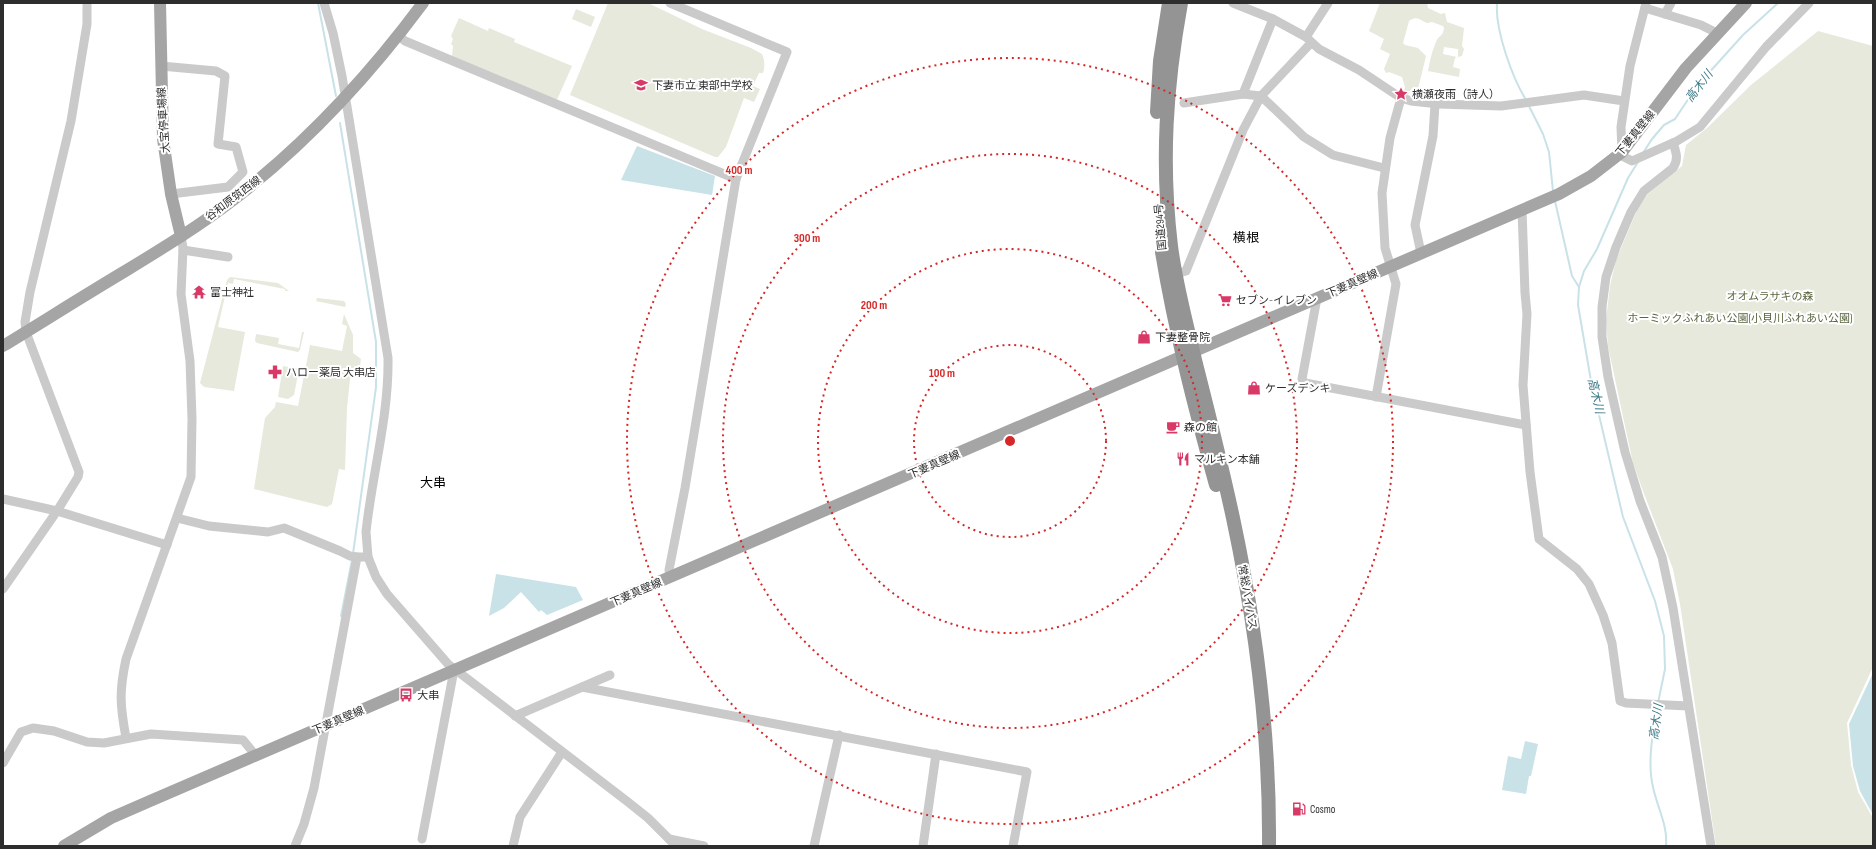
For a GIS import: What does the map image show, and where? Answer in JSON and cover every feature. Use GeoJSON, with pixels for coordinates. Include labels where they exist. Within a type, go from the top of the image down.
{"type":"FeatureCollection","features":[{"type":"Feature","properties":{"kind":"highway","name":"国道294号"},"geometry":{"type":"LineString","coordinates":[[1169,3],[1160,61],[1157,105],[1157,193],[1167,279],[1188,355]]}},
{"type":"Feature","properties":{"kind":"highway","name":"国道294号"},"geometry":{"type":"LineString","coordinates":[[1181,3],[1168,91],[1166,194],[1188,355],[1206,447]]}},
{"type":"Feature","properties":{"kind":"highway","name":"常総バイパス"},"geometry":{"type":"LineString","coordinates":[[1188,355],[1233,518],[1249,600],[1259,669],[1268,771],[1269,846]]}},
{"type":"Feature","properties":{"kind":"highway","name":"常総バイパス"},"geometry":{"type":"LineString","coordinates":[[1206,447],[1224,519],[1238,590],[1250,670],[1259,772],[1260,846]]}},
{"type":"Feature","properties":{"kind":"main road","name":"大宝停車場線"},"geometry":{"type":"LineString","coordinates":[[160,3],[160,66],[163,139],[171,194],[181,236]]}},
{"type":"Feature","properties":{"kind":"main road","name":"谷和原筑西線"},"geometry":{"type":"LineString","coordinates":[[3,346],[181,236],[233,200],[284,158],[346,98],[399,36],[423,3]]}},
{"type":"Feature","properties":{"kind":"main road","name":"下妻真壁線"},"geometry":{"type":"LineString","coordinates":[[64,846],[111,818],[1555,196],[1592,176],[1622,152],[1686,68],[1746,3]]}},
{"type":"Feature","properties":{"kind":"street"},"geometry":{"type":"LineString","coordinates":[[3,589],[57,511],[78,477],[79,472],[26,332],[25,322],[30,292],[71,121],[88,24],[87,3]]}},
{"type":"Feature","properties":{"kind":"street"},"geometry":{"type":"LineString","coordinates":[[324,3],[334,33],[346,98],[388,358],[386,406],[366,532],[368,557],[372,571],[387,594],[454,670],[633,806],[670,838],[676,846]]}},
{"type":"Feature","properties":{"kind":"street"},"geometry":{"type":"LineString","coordinates":[[670,3],[788,52],[736,179],[685,488],[669,570],[670,577]]}},
{"type":"Feature","properties":{"kind":"street"},"geometry":{"type":"LineString","coordinates":[[1233,3],[1273,19],[1308,40],[1319,49],[1359,70],[1401,98],[1435,104],[1518,105],[1584,95],[1624,101]]}},
{"type":"Feature","properties":{"kind":"street"},"geometry":{"type":"LineString","coordinates":[[1176,274],[1186,270],[1243,130],[1261,96],[1308,40],[1328,3]]}},
{"type":"Feature","properties":{"kind":"street"},"geometry":{"type":"LineString","coordinates":[[1666,14],[1671,3]]}},
{"type":"Feature","properties":{"kind":"street"},"geometry":{"type":"LineString","coordinates":[[1717,33],[1701,25],[1666,14],[1645,5],[1630,66],[1624,101],[1621,137],[1622,152],[1628,160],[1635,160],[1644,157],[1673,143],[1692,132],[1706,120],[1766,47],[1809,3]]}},
{"type":"Feature","properties":{"kind":"street"},"geometry":{"type":"LineString","coordinates":[[1243,94],[1273,19]]}},
{"type":"Feature","properties":{"kind":"street"},"geometry":{"type":"LineString","coordinates":[[399,36],[405,41],[546,101],[736,179]]}},
{"type":"Feature","properties":{"kind":"street"},"geometry":{"type":"LineString","coordinates":[[160,66],[216,71],[225,76],[218,144],[236,147],[243,172],[228,187],[171,194]]}},
{"type":"Feature","properties":{"kind":"street"},"geometry":{"type":"LineString","coordinates":[[1184,103],[1243,94],[1261,96],[1304,137],[1333,155],[1384,168]]}},
{"type":"Feature","properties":{"kind":"street"},"geometry":{"type":"LineString","coordinates":[[1376,397],[1396,284],[1384,248],[1382,193],[1384,168],[1390,138],[1401,98]]}},
{"type":"Feature","properties":{"kind":"street"},"geometry":{"type":"LineString","coordinates":[[1422,253],[1416,225],[1433,136],[1435,104]]}},
{"type":"Feature","properties":{"kind":"street"},"geometry":{"type":"LineString","coordinates":[[1673,143],[1676,152],[1676,164],[1640,196],[1631,212],[1616,247],[1606,277],[1601,319],[1605,359],[1625,452],[1635,486],[1662,557],[1673,608],[1711,846]]}},
{"type":"Feature","properties":{"kind":"street"},"geometry":{"type":"LineString","coordinates":[[1522,210],[1527,314],[1523,377],[1526,425],[1536,525],[1539,539],[1577,569],[1588,584],[1603,615],[1612,643],[1620,701],[1626,703],[1688,706]]}},
{"type":"Feature","properties":{"kind":"street"},"geometry":{"type":"LineString","coordinates":[[126,738],[120,706],[120,686],[126,659],[191,477],[192,434],[190,361],[181,294],[183,250],[181,236]]}},
{"type":"Feature","properties":{"kind":"street"},"geometry":{"type":"LineString","coordinates":[[183,250],[228,257]]}},
{"type":"Feature","properties":{"kind":"street"},"geometry":{"type":"LineString","coordinates":[[1316,298],[1302,381],[1376,397],[1526,425]]}},
{"type":"Feature","properties":{"kind":"street"},"geometry":{"type":"LineString","coordinates":[[3,499],[57,511],[167,545]]}},
{"type":"Feature","properties":{"kind":"street"},"geometry":{"type":"LineString","coordinates":[[177,518],[209,526],[268,532],[284,528],[354,557],[368,557]]}},
{"type":"Feature","properties":{"kind":"street"},"geometry":{"type":"LineString","coordinates":[[295,846],[310,806],[326,725],[354,557]]}},
{"type":"Feature","properties":{"kind":"street"},"geometry":{"type":"LineString","coordinates":[[422,839],[454,670]]}},
{"type":"Feature","properties":{"kind":"street"},"geometry":{"type":"LineString","coordinates":[[515,716],[610,674]]}},
{"type":"Feature","properties":{"kind":"street"},"geometry":{"type":"LineString","coordinates":[[582,687],[1027,772],[1013,846]]}},
{"type":"Feature","properties":{"kind":"street"},"geometry":{"type":"LineString","coordinates":[[3,762],[21,732],[33,728],[54,731],[87,742],[104,743],[151,734],[243,740],[256,756]]}},
{"type":"Feature","properties":{"kind":"street"},"geometry":{"type":"LineString","coordinates":[[814,846],[839,735]]}},
{"type":"Feature","properties":{"kind":"street"},"geometry":{"type":"LineString","coordinates":[[513,846],[520,817],[562,752]]}},
{"type":"Feature","properties":{"kind":"street"},"geometry":{"type":"LineString","coordinates":[[923,846],[936,754]]}},
{"type":"Feature","properties":{"kind":"street"},"geometry":{"type":"LineString","coordinates":[[670,838],[704,846]]}},
{"type":"Feature","properties":{"kind":"green space"},"geometry":{"type":"Polygon","coordinates":[[[608,3],[648,3],[702,29],[751,48],[762,54],[764,71],[763,73],[759,73],[753,86],[760,89],[754,102],[744,98],[726,147],[718,157],[570,95],[608,3]]]}},
{"type":"Feature","properties":{"kind":"green space"},"geometry":{"type":"Polygon","coordinates":[[[1380,3],[1427,3],[1428,8],[1441,14],[1445,13],[1447,22],[1464,28],[1462,46],[1464,49],[1462,56],[1458,57],[1458,49],[1444,47],[1443,54],[1457,57],[1455,58],[1453,67],[1460,69],[1459,77],[1428,71],[1431,56],[1438,38],[1443,33],[1444,28],[1443,26],[1432,22],[1427,23],[1414,18],[1409,21],[1403,43],[1405,45],[1418,48],[1426,56],[1418,89],[1412,88],[1408,95],[1411,96],[1410,98],[1403,94],[1405,87],[1402,77],[1389,72],[1386,73],[1384,69],[1390,54],[1380,49],[1384,39],[1369,31],[1380,3]]]}},
{"type":"Feature","properties":{"kind":"green space"},"geometry":{"type":"Polygon","coordinates":[[[576,9],[595,17],[591,27],[572,19],[576,9]]]}},
{"type":"Feature","properties":{"kind":"green space"},"geometry":{"type":"Polygon","coordinates":[[[459,18],[488,31],[489,28],[515,39],[514,42],[572,66],[556,102],[452,56],[453,46],[451,44],[453,39],[451,36],[459,18]]]}},
{"type":"Feature","properties":{"kind":"green space","name":"ホーミックふれあい公園(小貝川ふれあい公園)"},"geometry":{"type":"Polygon","coordinates":[[[1818,31],[1873,46],[1873,667],[1847,723],[1851,765],[1858,792],[1873,818],[1873,846],[1716,846],[1680,604],[1673,569],[1633,463],[1608,346],[1606,320],[1610,286],[1616,260],[1638,208],[1648,194],[1682,166],[1686,145],[1707,128],[1751,85],[1818,31]]]}},
{"type":"Feature","properties":{"kind":"green space"},"geometry":{"type":"Polygon","coordinates":[[[230,277],[278,283],[289,291],[234,279],[233,284],[228,283],[218,327],[245,332],[234,391],[204,387],[200,383],[227,280],[230,277]]]}},
{"type":"Feature","properties":{"kind":"green space"},"geometry":{"type":"Polygon","coordinates":[[[317,298],[344,301],[346,304],[345,307],[316,301],[317,298]]]}},
{"type":"Feature","properties":{"kind":"green space"},"geometry":{"type":"Polygon","coordinates":[[[344,314],[353,335],[353,353],[361,359],[360,366],[364,367],[358,376],[351,370],[347,408],[345,470],[339,469],[332,504],[327,507],[254,489],[265,418],[275,407],[276,402],[298,406],[310,345],[342,351],[347,326],[342,324],[344,314]]]}},
{"type":"Feature","properties":{"kind":"green space"},"geometry":{"type":"Polygon","coordinates":[[[302,332],[304,332],[300,350],[298,352],[257,343],[255,341],[256,334],[279,338],[278,344],[299,348],[302,332]]]}},
{"type":"Feature","properties":{"kind":"green space"},"geometry":{"type":"Polygon","coordinates":[[[283,366],[299,369],[294,395],[288,399],[278,397],[283,366]]]}},
{"type":"Feature","properties":{"kind":"water"},"geometry":{"type":"Polygon","coordinates":[[[637,146],[715,176],[712,195],[621,180],[637,146]]]}},
{"type":"Feature","properties":{"kind":"water"},"geometry":{"type":"Polygon","coordinates":[[[496,574],[576,587],[583,600],[547,615],[541,610],[539,612],[521,592],[504,608],[489,616],[496,574]]]}},
{"type":"Feature","properties":{"kind":"water"},"geometry":{"type":"Polygon","coordinates":[[[1873,673],[1873,815],[1860,791],[1853,766],[1849,724],[1873,673]]]}},
{"type":"Feature","properties":{"kind":"water"},"geometry":{"type":"Polygon","coordinates":[[[1525,741],[1538,744],[1531,776],[1529,776],[1526,794],[1502,790],[1508,756],[1521,759],[1525,741]]]}},
{"type":"Feature","properties":{"kind":"waterway"},"geometry":{"type":"LineString","coordinates":[[318,3],[336,96]]}},
{"type":"Feature","properties":{"kind":"waterway"},"geometry":{"type":"LineString","coordinates":[[1497,3],[1499,26],[1506,53],[1515,79],[1526,100]]}},
{"type":"Feature","properties":{"kind":"waterway","name":"高木川"},"geometry":{"type":"LineString","coordinates":[[1643,153],[1664,125],[1675,119],[1697,86],[1743,35],[1778,3]]}},
{"type":"Feature","properties":{"kind":"waterway"},"geometry":{"type":"LineString","coordinates":[[1529,106],[1543,134],[1549,152],[1553,191]]}},
{"type":"Feature","properties":{"kind":"waterway"},"geometry":{"type":"LineString","coordinates":[[340,123],[376,342],[376,387],[353,554]]}},
{"type":"Feature","properties":{"kind":"waterway","name":"高木川"},"geometry":{"type":"LineString","coordinates":[[1638,162],[1628,178],[1597,249],[1584,271],[1579,287],[1578,305],[1591,381],[1623,517],[1655,601],[1664,636],[1665,669],[1658,703]]}},
{"type":"Feature","properties":{"kind":"waterway"},"geometry":{"type":"LineString","coordinates":[[1555,201],[1572,276],[1579,287]]}},
{"type":"Feature","properties":{"kind":"waterway"},"geometry":{"type":"LineString","coordinates":[[341,616],[352,560]]}},
{"type":"Feature","properties":{"kind":"waterway","name":"高木川"},"geometry":{"type":"LineString","coordinates":[[1657,707],[1651,747],[1651,777],[1664,823],[1666,846]]}},
{"type":"Feature","properties":{"kind":"place","name":"下妻市立 東部中学校"},"geometry":{"type":"Point","coordinates":[641,85]}},
{"type":"Feature","properties":{"kind":"place","name":"横瀬夜雨（詩人）"},"geometry":{"type":"Point","coordinates":[1401,94]}},
{"type":"Feature","properties":{"kind":"place","name":"富士神社"},"geometry":{"type":"Point","coordinates":[199,292]}},
{"type":"Feature","properties":{"kind":"place","name":"セブン-イレブン"},"geometry":{"type":"Point","coordinates":[1225,300]}},
{"type":"Feature","properties":{"kind":"place","name":"下妻整骨院"},"geometry":{"type":"Point","coordinates":[1144,337]}},
{"type":"Feature","properties":{"kind":"place","name":"ハロー薬局 大串店"},"geometry":{"type":"Point","coordinates":[275,372]}},
{"type":"Feature","properties":{"kind":"place","name":"ケーズデンキ"},"geometry":{"type":"Point","coordinates":[1254,388]}},
{"type":"Feature","properties":{"kind":"place","name":"森の館"},"geometry":{"type":"Point","coordinates":[1173,427]}},
{"type":"Feature","properties":{"kind":"place","name":"マルキン本舗"},"geometry":{"type":"Point","coordinates":[1183,459]}},
{"type":"Feature","properties":{"kind":"place","name":"大串"},"geometry":{"type":"Point","coordinates":[406,695]}},
{"type":"Feature","properties":{"kind":"place","name":"Cosmo"},"geometry":{"type":"Point","coordinates":[1299,809]}},
{"type":"Feature","properties":{"kind":"district","name":"横根"},"geometry":{"type":"Point","coordinates":[1246,237]}},
{"type":"Feature","properties":{"kind":"district","name":"大串"},"geometry":{"type":"Point","coordinates":[433,482]}},
{"type":"Feature","properties":{"kind":"park label","name":"オオムラサキの森"},"geometry":{"type":"Point","coordinates":[1770,296]}}]}
